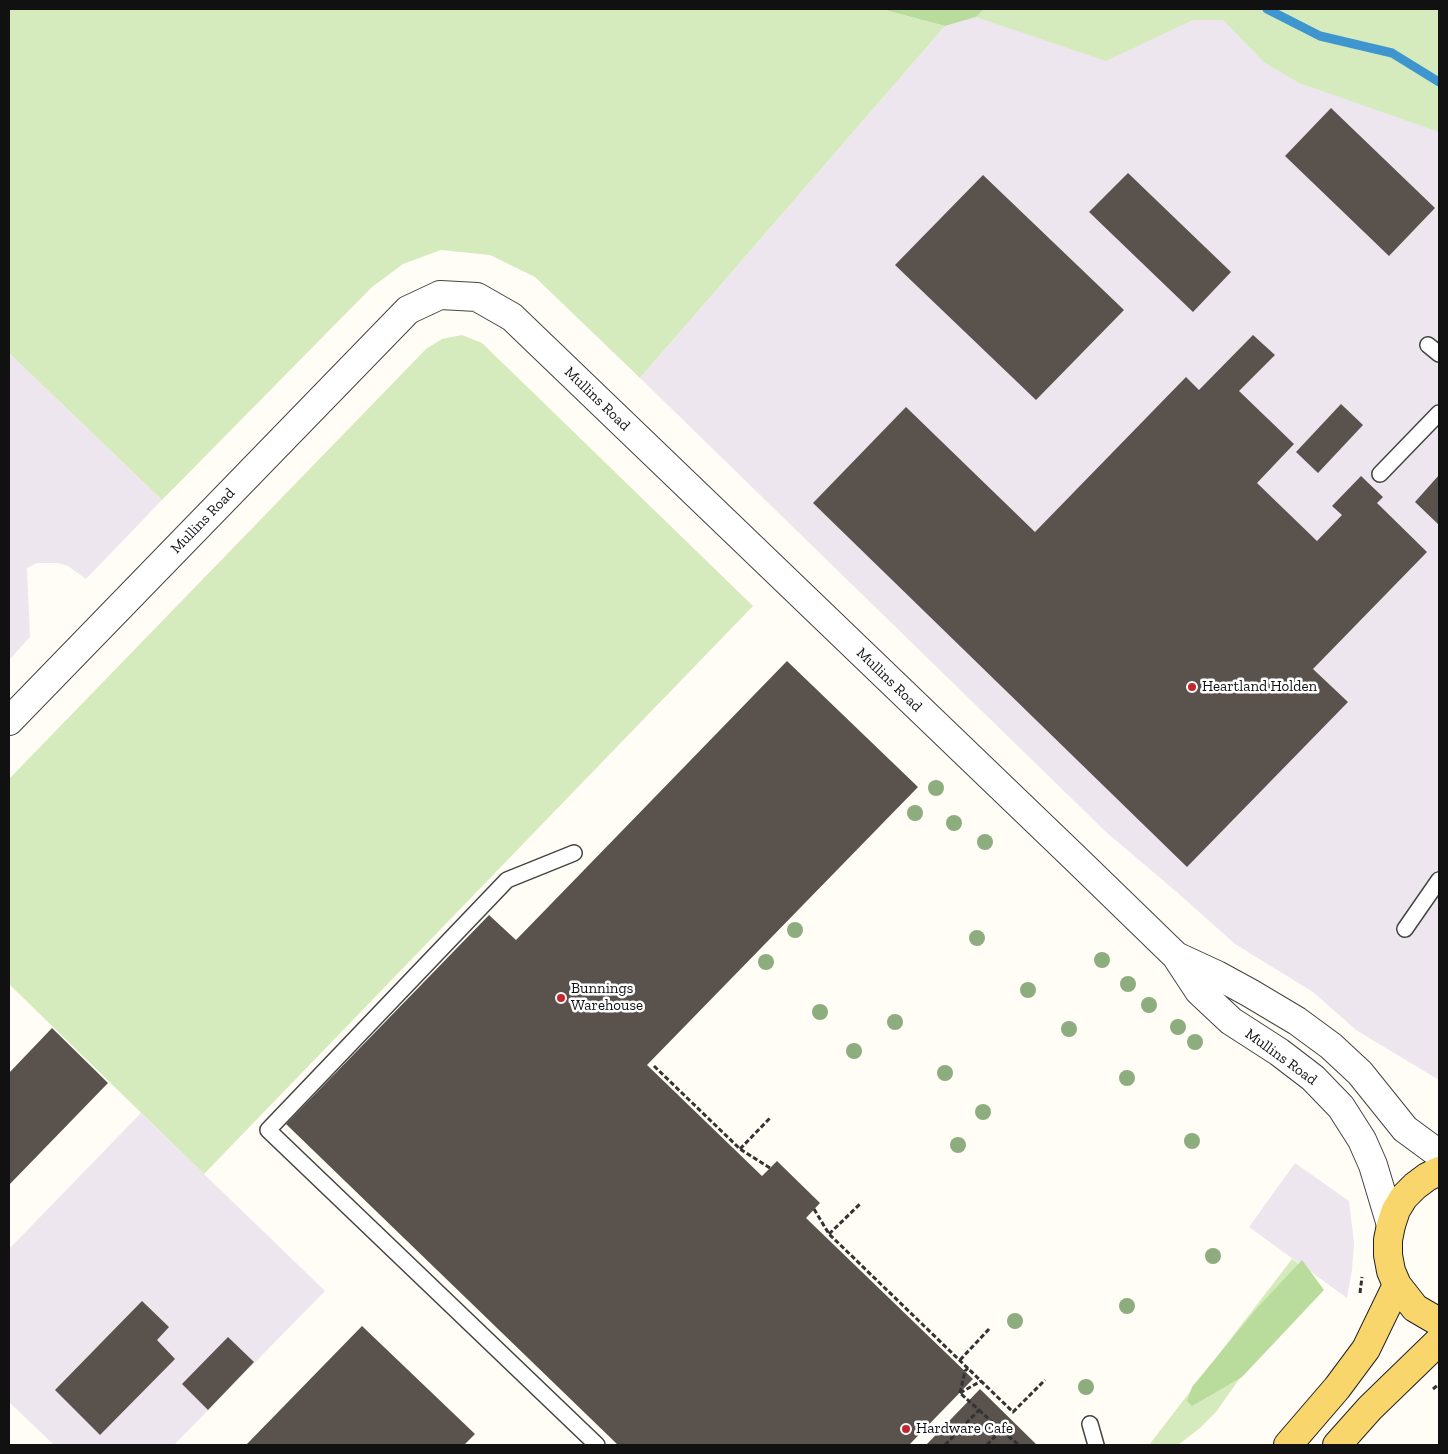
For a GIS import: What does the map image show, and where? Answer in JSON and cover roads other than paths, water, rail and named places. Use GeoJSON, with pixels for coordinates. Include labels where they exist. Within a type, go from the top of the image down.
{"type":"FeatureCollection","features":[{"type":"Feature","properties":{"kind":"main road"},"geometry":{"type":"LineString","coordinates":[[1439,1171],[1427,1177],[1404,1197],[1396,1210],[1388,1240],[1391,1271],[1397,1285],[1415,1308],[1439,1322]]}},
{"type":"Feature","properties":{"kind":"main road"},"geometry":{"type":"LineString","coordinates":[[1288,1445],[1337,1388],[1366,1348],[1397,1285]]}},
{"type":"Feature","properties":{"kind":"main road"},"geometry":{"type":"LineString","coordinates":[[1337,1445],[1370,1408],[1439,1341]]}},
{"type":"Feature","properties":{"kind":"street","name":"Mullins Road"},"geometry":{"type":"LineString","coordinates":[[9,721],[408,310],[440,295],[477,297],[512,317],[1176,956],[1199,991],[1231,1021],[1279,1052],[1313,1078],[1341,1107],[1362,1140],[1373,1165],[1391,1225]]}},
{"type":"Feature","properties":{"kind":"street","name":"Mullins Road"},"geometry":{"type":"LineString","coordinates":[[1176,956],[1218,975],[1250,993],[1297,1021],[1332,1046],[1360,1073],[1405,1129],[1439,1154]]}},
{"type":"Feature","properties":{"kind":"lane"},"geometry":{"type":"LineString","coordinates":[[1380,474],[1439,413]]}},
{"type":"Feature","properties":{"kind":"lane"},"geometry":{"type":"LineString","coordinates":[[574,853],[507,880],[268,1130],[597,1445]]}},
{"type":"Feature","properties":{"kind":"lane"},"geometry":{"type":"LineString","coordinates":[[1405,929],[1439,880]]}},
{"type":"Feature","properties":{"kind":"lane"},"geometry":{"type":"LineString","coordinates":[[1090,1424],[1096,1445]]}},
{"type":"Feature","properties":{"kind":"waterway"},"geometry":{"type":"LineString","coordinates":[[1267,9],[1320,36],[1392,53],[1439,82]]}},
{"type":"Feature","properties":{"kind":"place","name":"Heartland Holden"},"geometry":{"type":"Point","coordinates":[1192,687]}},
{"type":"Feature","properties":{"kind":"place","name":"Bunnings Warehouse"},"geometry":{"type":"Point","coordinates":[561,998]}},
{"type":"Feature","properties":{"kind":"place","name":"Hardware Cafe"},"geometry":{"type":"Point","coordinates":[906,1429]}}]}
